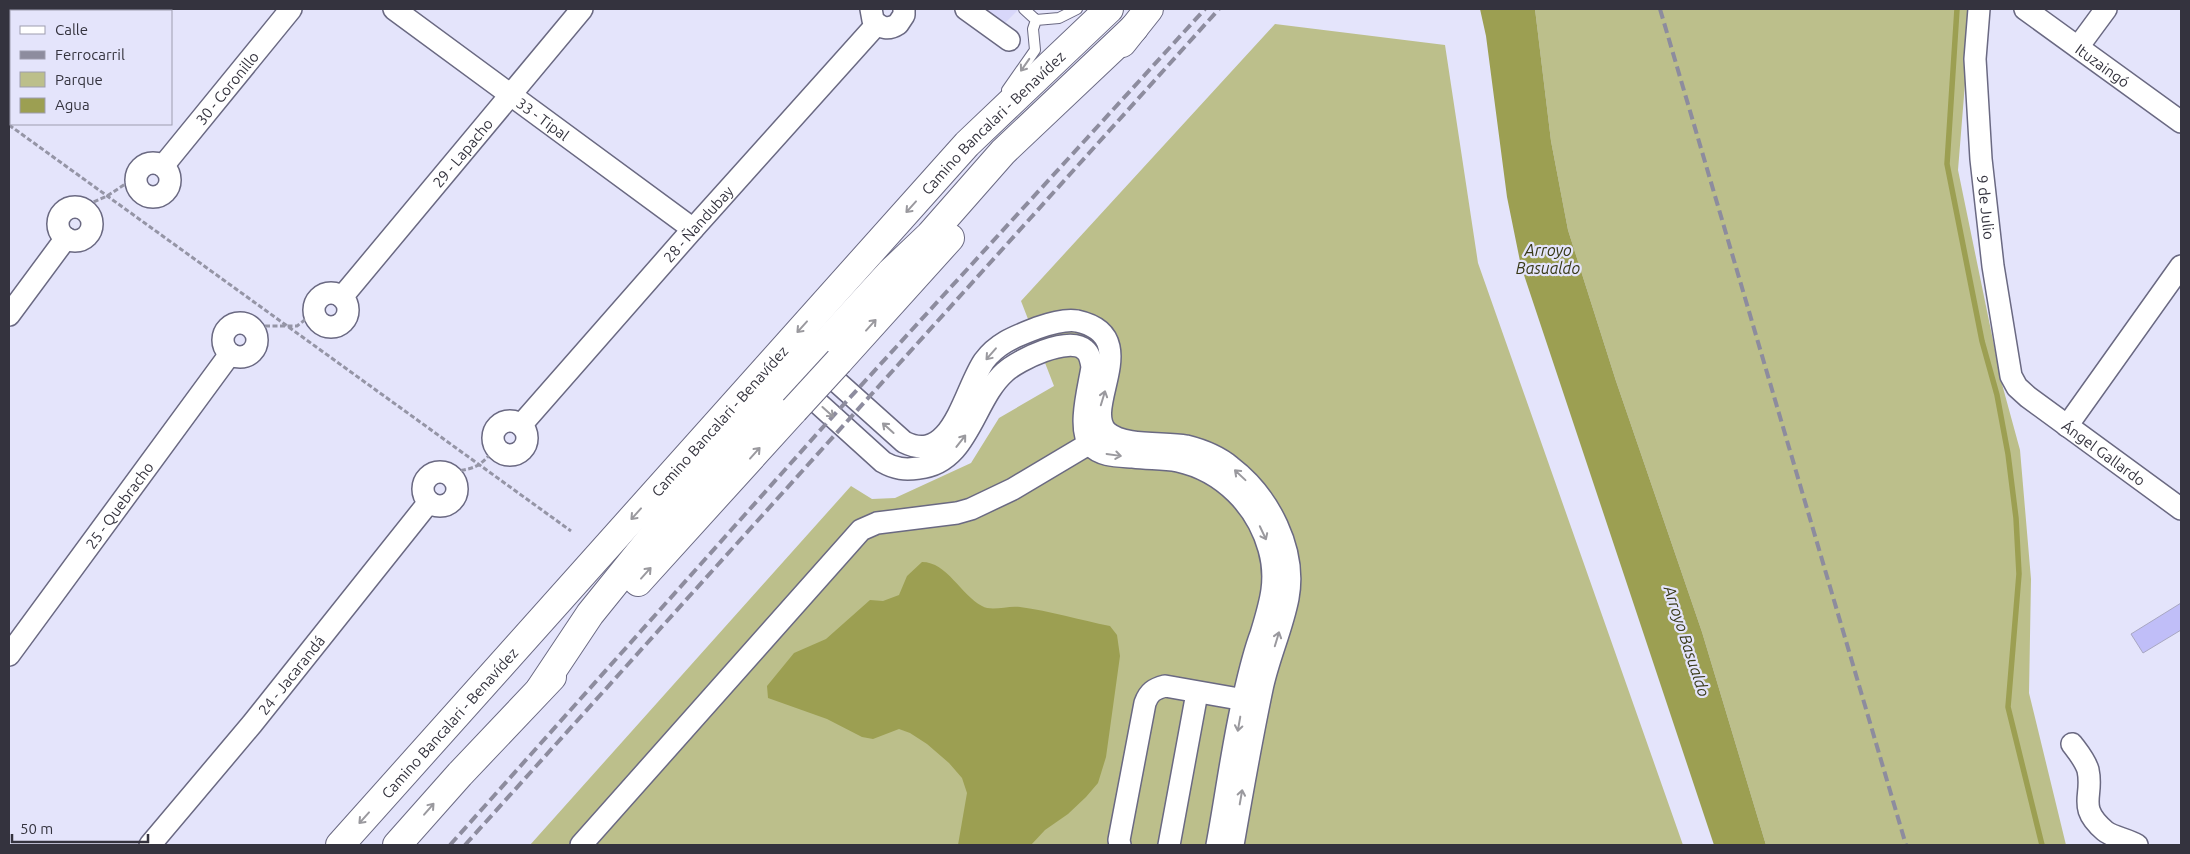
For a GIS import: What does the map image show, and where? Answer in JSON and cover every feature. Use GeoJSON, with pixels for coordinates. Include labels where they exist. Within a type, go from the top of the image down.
{"type":"FeatureCollection","features":[{"type":"Feature","properties":{"kind":"main road","name":"Camino Bancalari - Benavídez"},"geometry":{"type":"LineString","coordinates":[[340,845],[968,144],[1109,9]]}},
{"type":"Feature","properties":{"kind":"main road"},"geometry":{"type":"LineString","coordinates":[[540,689],[590,614],[686,495],[890,273],[953,188],[984,154],[1088,52],[1105,32],[1135,15]]}},
{"type":"Feature","properties":{"kind":"main road"},"geometry":{"type":"LineString","coordinates":[[397,845],[1044,134],[1135,15]]}},
{"type":"Feature","properties":{"kind":"main road"},"geometry":{"type":"LineString","coordinates":[[444,728],[486,698],[649,527],[686,495]]}},
{"type":"Feature","properties":{"kind":"street","name":"30 - Coronillo"},"geometry":{"type":"LineString","coordinates":[[163,166],[290,9]]}},
{"type":"Feature","properties":{"kind":"street","name":"33 - Tipal"},"geometry":{"type":"LineString","coordinates":[[394,9],[692,229]]}},
{"type":"Feature","properties":{"kind":"street","name":"29 - Lapacho"},"geometry":{"type":"LineString","coordinates":[[315,312],[316,318],[325,325],[340,324],[348,311],[342,297],[582,9]]}},
{"type":"Feature","properties":{"kind":"street"},"geometry":{"type":"LineString","coordinates":[[874,17],[882,27],[893,28],[902,20],[904,9]]}},
{"type":"Feature","properties":{"kind":"street"},"geometry":{"type":"LineString","coordinates":[[966,9],[1009,40]]}},
{"type":"Feature","properties":{"kind":"street","name":"9 de Julio"},"geometry":{"type":"LineString","coordinates":[[1979,9],[1975,59],[1981,159],[1994,266],[2011,376],[2017,387],[2028,397]]}},
{"type":"Feature","properties":{"kind":"street","name":"Ituzaingó"},"geometry":{"type":"LineString","coordinates":[[2025,9],[2181,122]]}},
{"type":"Feature","properties":{"kind":"street"},"geometry":{"type":"LineString","coordinates":[[2078,47],[2106,9]]}},
{"type":"Feature","properties":{"kind":"street","name":"28 - Ñandubay"},"geometry":{"type":"LineString","coordinates":[[496,447],[504,454],[510,455],[521,451],[525,446],[527,435],[521,425],[874,17]]}},
{"type":"Feature","properties":{"kind":"street"},"geometry":{"type":"LineString","coordinates":[[152,163],[163,166],[169,175],[168,185],[157,196],[142,193],[138,188],[136,177],[146,164],[152,163]]}},
{"type":"Feature","properties":{"kind":"street"},"geometry":{"type":"LineString","coordinates":[[9,315],[66,238],[58,224],[61,214],[70,208],[80,208]]}},
{"type":"Feature","properties":{"kind":"street"},"geometry":{"type":"LineString","coordinates":[[2066,426],[2181,266]]}},
{"type":"Feature","properties":{"kind":"street"},"geometry":{"type":"LineString","coordinates":[[811,359],[904,442],[914,447],[924,448],[936,444],[943,439],[984,361],[998,346],[1017,335],[1046,325],[1067,321],[1079,322],[1099,332],[1104,339],[1110,356],[1106,391],[1099,412],[1102,425],[1108,432],[1122,440],[1187,447],[1215,457],[1245,479],[1262,500],[1273,518],[1288,556],[1290,580],[1284,616],[1251,701],[1217,845]]}},
{"type":"Feature","properties":{"kind":"street","name":"25 - Quebracho"},"geometry":{"type":"LineString","coordinates":[[9,655],[230,354],[224,345],[223,339],[228,328],[238,323],[250,326]]}},
{"type":"Feature","properties":{"kind":"street"},"geometry":{"type":"LineString","coordinates":[[1017,335],[1026,358]]}},
{"type":"Feature","properties":{"kind":"street"},"geometry":{"type":"LineString","coordinates":[[792,379],[883,462],[908,470],[933,464],[956,447],[965,437],[994,384],[1004,372],[1026,358],[1065,346],[1077,346],[1085,350],[1091,359],[1092,367],[1084,420],[1085,433],[1090,445],[1110,456],[1178,461],[1200,468],[1228,485],[1243,499],[1254,514],[1270,549],[1274,586],[1271,604],[1260,635],[1233,845]]}},
{"type":"Feature","properties":{"kind":"street","name":"Ángel Gallardo"},"geometry":{"type":"LineString","coordinates":[[2028,397],[2181,509]]}},
{"type":"Feature","properties":{"kind":"street"},"geometry":{"type":"LineString","coordinates":[[580,845],[861,530],[877,523],[957,513],[971,509],[990,501],[1090,445],[1108,432]]}},
{"type":"Feature","properties":{"kind":"street","name":"24 - Jacarandá"},"geometry":{"type":"LineString","coordinates":[[150,845],[252,724],[429,502],[423,492],[425,480],[434,473],[446,473]]}},
{"type":"Feature","properties":{"kind":"street"},"geometry":{"type":"LineString","coordinates":[[1120,845],[1119,840],[1145,703],[1149,693],[1155,688],[1165,686],[1251,701]]}},
{"type":"Feature","properties":{"kind":"street"},"geometry":{"type":"LineString","coordinates":[[1169,845],[1197,693]]}},
{"type":"Feature","properties":{"kind":"street"},"geometry":{"type":"LineString","coordinates":[[2072,744],[2083,758],[2088,772],[2087,804],[2094,820],[2107,833],[2124,838],[2137,845]]}},
{"type":"Feature","properties":{"kind":"lane"},"geometry":{"type":"LineString","coordinates":[[1024,9],[1036,20],[1059,18],[1077,9]]}},
{"type":"Feature","properties":{"kind":"lane"},"geometry":{"type":"LineString","coordinates":[[968,144],[1035,50],[1033,29],[1036,20]]}},
{"type":"Feature","properties":{"kind":"path"},"geometry":{"type":"LineString","coordinates":[[9,125],[571,531]]}},
{"type":"Feature","properties":{"kind":"path"},"geometry":{"type":"LineString","coordinates":[[80,208],[107,196],[136,177]]}},
{"type":"Feature","properties":{"kind":"path"},"geometry":{"type":"LineString","coordinates":[[250,326],[297,326],[315,312]]}},
{"type":"Feature","properties":{"kind":"path"},"geometry":{"type":"LineString","coordinates":[[446,473],[483,464],[496,447]]}},
{"type":"Feature","properties":{"kind":"shaded area"},"geometry":{"type":"Polygon","coordinates":[[[982,9],[1019,9],[1005,23],[982,9]]]}},
{"type":"Feature","properties":{"kind":"green space"},"geometry":{"type":"Polygon","coordinates":[[[1535,9],[1971,9],[1958,170],[2002,384],[2020,450],[2031,579],[2029,693],[2066,845],[1766,845],[1702,632],[1616,381],[1568,230],[1551,141],[1535,9]]]}},
{"type":"Feature","properties":{"kind":"green space"},"geometry":{"type":"Polygon","coordinates":[[[1275,24],[1445,45],[1478,263],[1683,845],[530,845],[851,486],[872,499],[895,498],[971,463],[999,418],[1054,386],[1021,301],[1275,24]]]}},
{"type":"Feature","properties":{"kind":"water","name":"Arroyo Basualdo"},"geometry":{"type":"Polygon","coordinates":[[[1480,9],[1535,9],[1551,141],[1568,230],[1616,381],[1702,632],[1766,845],[1714,845],[1521,266],[1507,197],[1486,36],[1480,9]]]}},
{"type":"Feature","properties":{"kind":"water"},"geometry":{"type":"Polygon","coordinates":[[[922,562],[931,563],[939,567],[974,601],[986,608],[1015,607],[1042,611],[1110,626],[1117,635],[1120,656],[1106,757],[1098,783],[1068,814],[1045,830],[1031,845],[958,845],[967,793],[962,778],[949,763],[927,744],[910,733],[899,729],[873,739],[862,737],[827,719],[768,698],[767,686],[794,653],[826,639],[870,600],[883,601],[899,595],[907,576],[922,562]]]}},
{"type":"Feature","properties":{"kind":"building"},"geometry":{"type":"Polygon","coordinates":[[[2181,603],[2181,630],[2143,653],[2131,634],[2181,603]]]}},
{"type":"Feature","properties":{"kind":"waterway"},"geometry":{"type":"LineString","coordinates":[[1957,9],[1947,164],[1982,341],[1997,395],[2008,454],[2016,518],[2019,574],[2008,707],[2042,845]]}},
{"type":"Feature","properties":{"kind":"railway"},"geometry":{"type":"LineString","coordinates":[[450,845],[824,426],[1205,9]]}},
{"type":"Feature","properties":{"kind":"railway"},"geometry":{"type":"LineString","coordinates":[[465,845],[1219,9]]}},
{"type":"Feature","properties":{"kind":"railway"},"geometry":{"type":"LineString","coordinates":[[1660,9],[1906,845]]}}]}
